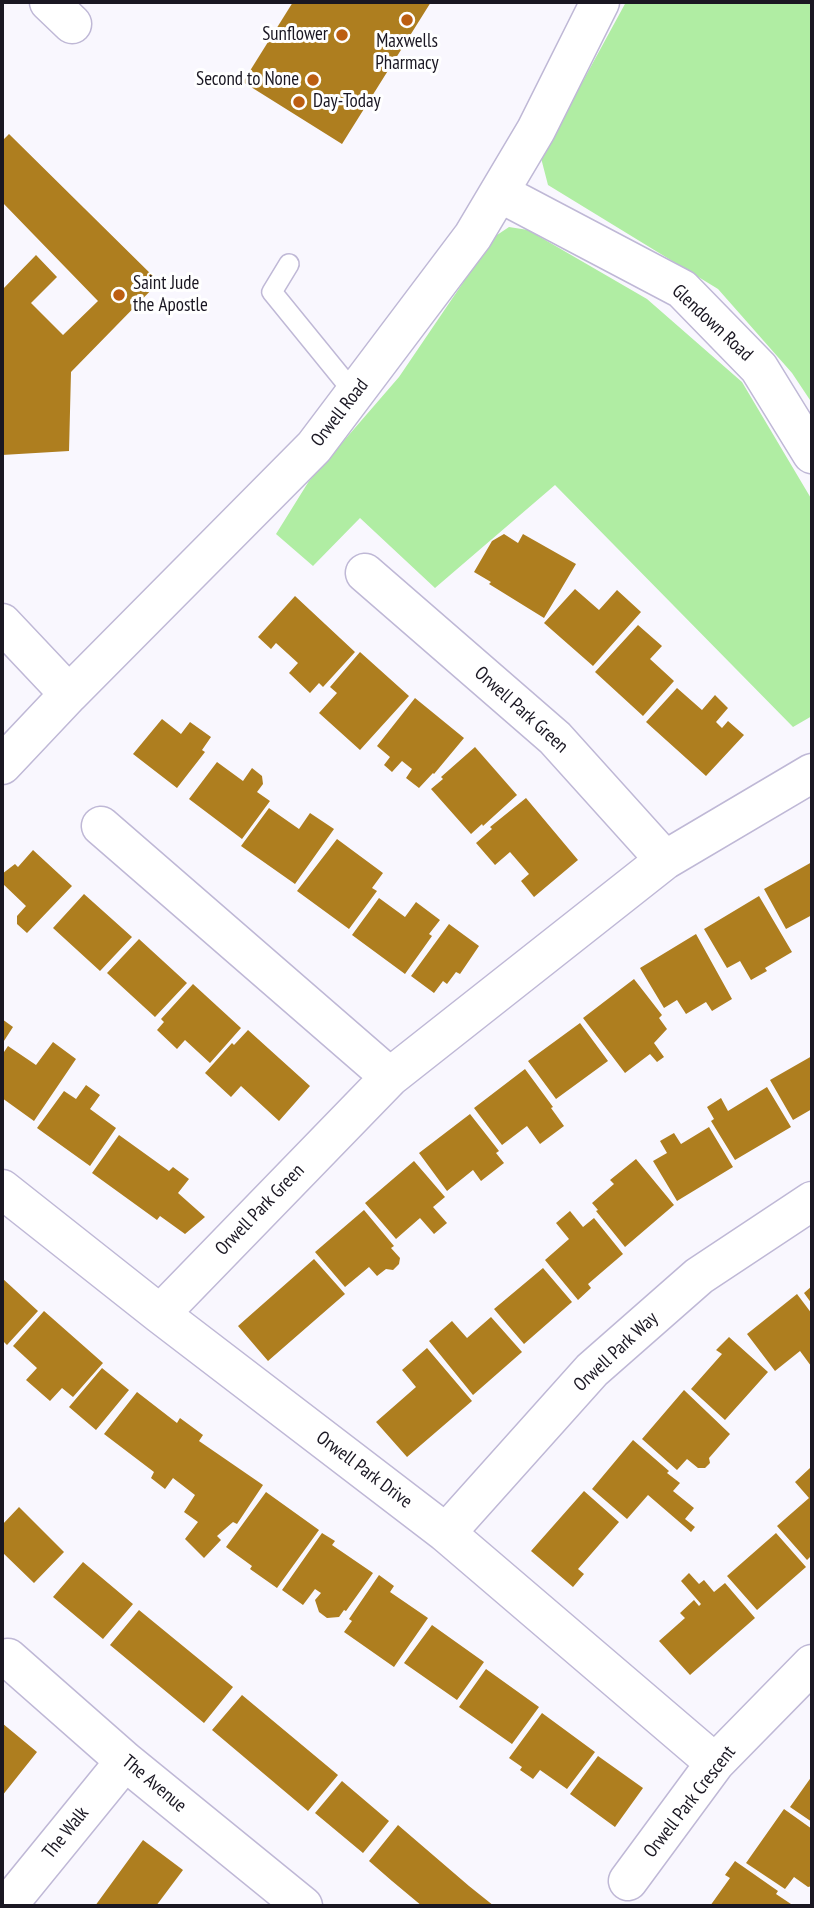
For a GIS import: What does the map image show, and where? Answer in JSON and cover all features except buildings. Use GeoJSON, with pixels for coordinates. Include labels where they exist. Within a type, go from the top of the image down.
{"type":"FeatureCollection","features":[{"type":"Feature","properties":{"kind":"street","name":"Orwell Road"},"geometry":{"type":"LineString","coordinates":[[2,765],[314,447],[473,236],[536,130],[600,2]]}},
{"type":"Feature","properties":{"kind":"street","name":"Glendown Road"},"geometry":{"type":"LineString","coordinates":[[500,192],[682,289],[759,368],[812,454]]}},
{"type":"Feature","properties":{"kind":"street","name":"Orwell Park Green"},"geometry":{"type":"LineString","coordinates":[[365,573],[555,737],[665,860]]}},
{"type":"Feature","properties":{"kind":"street"},"geometry":{"type":"LineString","coordinates":[[2,623],[69,694]]}},
{"type":"Feature","properties":{"kind":"street","name":"Orwell Park Green"},"geometry":{"type":"LineString","coordinates":[[160,1314],[390,1077],[665,860],[812,773]]}},
{"type":"Feature","properties":{"kind":"street"},"geometry":{"type":"LineString","coordinates":[[101,826],[390,1077]]}},
{"type":"Feature","properties":{"kind":"street","name":"Orwell Park Drive"},"geometry":{"type":"LineString","coordinates":[[2,1189],[446,1533],[715,1763]]}},
{"type":"Feature","properties":{"kind":"street","name":"Orwell Park Way"},"geometry":{"type":"LineString","coordinates":[[446,1533],[592,1370],[699,1276],[812,1202]]}},
{"type":"Feature","properties":{"kind":"street","name":"The Avenue"},"geometry":{"type":"LineString","coordinates":[[8,1658],[125,1760],[303,1906]]}},
{"type":"Feature","properties":{"kind":"street","name":"Orwell Park Crescent"},"geometry":{"type":"LineString","coordinates":[[628,1881],[715,1763],[812,1664]]}},
{"type":"Feature","properties":{"kind":"street","name":"The Walk"},"geometry":{"type":"LineString","coordinates":[[7,1906],[125,1760]]}},
{"type":"Feature","properties":{"kind":"lane"},"geometry":{"type":"LineString","coordinates":[[289,264],[272,292],[355,394]]}},
{"type":"Feature","properties":{"kind":"green space"},"geometry":{"type":"Polygon","coordinates":[[[626,2],[812,2],[812,403],[792,373],[718,289],[548,185],[541,158],[626,2]]]}},
{"type":"Feature","properties":{"kind":"green space"},"geometry":{"type":"Polygon","coordinates":[[[509,227],[528,230],[647,299],[742,382],[812,500],[812,716],[793,727],[555,485],[435,588],[360,518],[313,566],[276,534],[309,481],[399,377],[494,237],[509,227]]]}},
{"type":"Feature","properties":{"kind":"place","name":"Maxwells Pharmacy"},"geometry":{"type":"Point","coordinates":[407,20]}},
{"type":"Feature","properties":{"kind":"place","name":"Sunflower"},"geometry":{"type":"Point","coordinates":[342,35]}},
{"type":"Feature","properties":{"kind":"place","name":"Second to None"},"geometry":{"type":"Point","coordinates":[313,80]}},
{"type":"Feature","properties":{"kind":"place","name":"Day-Today"},"geometry":{"type":"Point","coordinates":[299,102]}},
{"type":"Feature","properties":{"kind":"place","name":"Saint Jude the Apostle"},"geometry":{"type":"Point","coordinates":[119,295]}}]}
